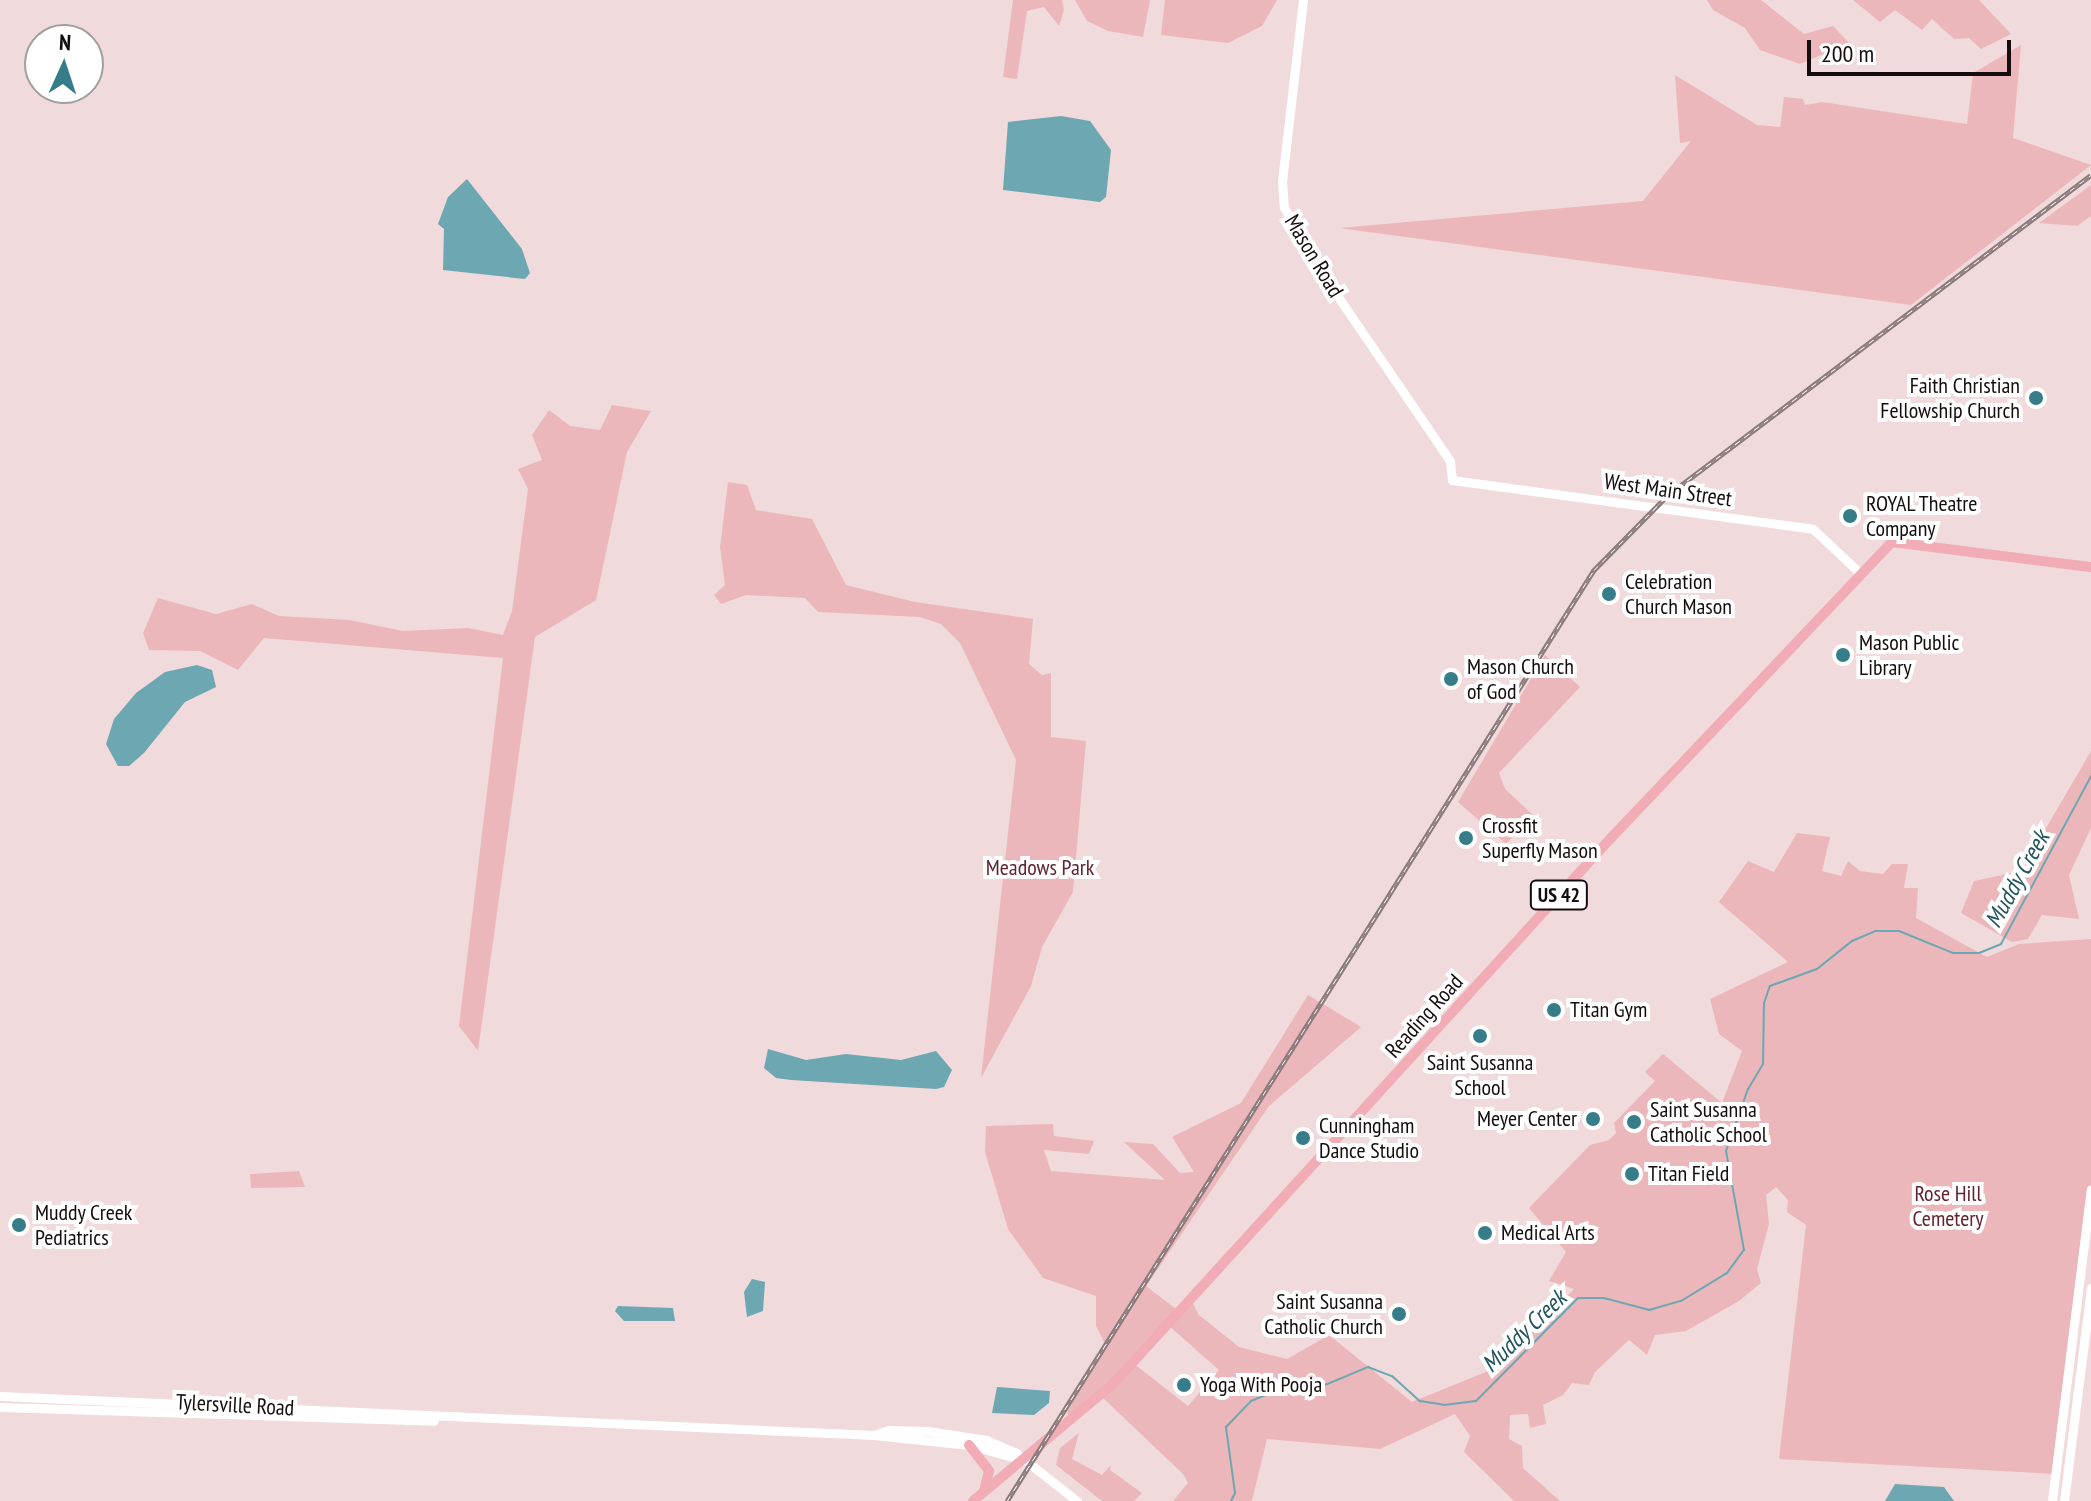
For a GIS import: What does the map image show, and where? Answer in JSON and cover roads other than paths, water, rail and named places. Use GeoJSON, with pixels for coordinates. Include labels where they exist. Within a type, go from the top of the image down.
{"type":"FeatureCollection","features":[{"type":"Feature","properties":{"kind":"main road","name":"Mason Road"},"geometry":{"type":"LineString","coordinates":[[1303,0],[1282,181],[1284,207],[1313,260],[1450,461],[1452,480]]}},
{"type":"Feature","properties":{"kind":"main road","name":"West Main Street"},"geometry":{"type":"LineString","coordinates":[[1452,480],[1813,529],[1861,574]]}},
{"type":"Feature","properties":{"kind":"main road","name":"Reading Road"},"geometry":{"type":"LineString","coordinates":[[973,1501],[1114,1383],[1617,832],[1892,542],[2091,567]]}},
{"type":"Feature","properties":{"kind":"main road"},"geometry":{"type":"LineString","coordinates":[[2052,1501],[2091,1189]]}},
{"type":"Feature","properties":{"kind":"main road"},"geometry":{"type":"LineString","coordinates":[[2064,1501],[2091,1288]]}},
{"type":"Feature","properties":{"kind":"main road","name":"Tylersville Road"},"geometry":{"type":"LineString","coordinates":[[0,1396],[874,1435],[969,1445],[1023,1460]]}},
{"type":"Feature","properties":{"kind":"main road","name":"Tylersville Road"},"geometry":{"type":"LineString","coordinates":[[0,1407],[396,1423],[469,1419]]}},
{"type":"Feature","properties":{"kind":"main road","name":"Tylersville Road"},"geometry":{"type":"LineString","coordinates":[[874,1435],[888,1430],[966,1434],[1007,1448],[1077,1501]]}},
{"type":"Feature","properties":{"kind":"main road"},"geometry":{"type":"LineString","coordinates":[[969,1445],[989,1471],[983,1493]]}},
{"type":"Feature","properties":{"kind":"water"},"geometry":{"type":"Polygon","coordinates":[[[1061,116],[1090,121],[1111,150],[1106,197],[1100,202],[1003,190],[1008,122],[1061,116]]]}},
{"type":"Feature","properties":{"kind":"water"},"geometry":{"type":"Polygon","coordinates":[[[467,179],[522,249],[530,273],[525,279],[443,270],[444,229],[438,224],[448,197],[467,179]]]}},
{"type":"Feature","properties":{"kind":"water"},"geometry":{"type":"Polygon","coordinates":[[[197,665],[212,670],[216,687],[185,702],[144,753],[129,766],[118,766],[106,744],[114,719],[136,693],[165,672],[197,665]]]}},
{"type":"Feature","properties":{"kind":"water"},"geometry":{"type":"Polygon","coordinates":[[[768,1049],[806,1060],[846,1054],[901,1060],[936,1051],[952,1070],[944,1087],[936,1089],[791,1080],[776,1078],[764,1068],[768,1049]]]}},
{"type":"Feature","properties":{"kind":"water"},"geometry":{"type":"Polygon","coordinates":[[[752,1279],[765,1282],[763,1311],[747,1317],[744,1292],[752,1279]]]}},
{"type":"Feature","properties":{"kind":"water"},"geometry":{"type":"Polygon","coordinates":[[[618,1306],[673,1308],[675,1321],[624,1321],[615,1311],[618,1306]]]}},
{"type":"Feature","properties":{"kind":"water"},"geometry":{"type":"Polygon","coordinates":[[[997,1387],[1050,1391],[1049,1403],[1034,1415],[992,1413],[997,1387]]]}},
{"type":"Feature","properties":{"kind":"water"},"geometry":{"type":"Polygon","coordinates":[[[1895,1484],[1944,1487],[1954,1501],[1885,1501],[1895,1484]]]}},
{"type":"Feature","properties":{"kind":"waterway","name":"Muddy Creek"},"geometry":{"type":"LineString","coordinates":[[1231,1501],[1235,1493],[1226,1427],[1251,1401],[1276,1391],[1313,1390],[1368,1367],[1392,1376],[1420,1401],[1444,1405],[1476,1401],[1578,1298],[1604,1298],[1649,1310],[1681,1301],[1727,1273],[1744,1250],[1726,1151],[1748,1089],[1763,1064],[1764,1003],[1770,986],[1817,969],[1852,941],[1876,931],[1899,931],[1953,953],[1979,953],[2001,944],[2091,776]]}},
{"type":"Feature","properties":{"kind":"railway"},"geometry":{"type":"LineString","coordinates":[[1007,1501],[1594,570],[1668,495],[2091,175]]}},
{"type":"Feature","properties":{"kind":"place","name":"Faith Christian Fellowship Church"},"geometry":{"type":"Point","coordinates":[2036,398]}},
{"type":"Feature","properties":{"kind":"place","name":"ROYAL Theatre Company"},"geometry":{"type":"Point","coordinates":[1850,516]}},
{"type":"Feature","properties":{"kind":"place","name":"Celebration Church Mason"},"geometry":{"type":"Point","coordinates":[1609,594]}},
{"type":"Feature","properties":{"kind":"place","name":"Mason Public Library"},"geometry":{"type":"Point","coordinates":[1843,655]}},
{"type":"Feature","properties":{"kind":"place","name":"Mason Church of God"},"geometry":{"type":"Point","coordinates":[1451,679]}},
{"type":"Feature","properties":{"kind":"place","name":"Crossfit Superfly Mason"},"geometry":{"type":"Point","coordinates":[1466,838]}},
{"type":"Feature","properties":{"kind":"place","name":"Titan Gym"},"geometry":{"type":"Point","coordinates":[1554,1010]}},
{"type":"Feature","properties":{"kind":"place","name":"Saint Susanna School"},"geometry":{"type":"Point","coordinates":[1480,1036]}},
{"type":"Feature","properties":{"kind":"place","name":"Meyer Center"},"geometry":{"type":"Point","coordinates":[1593,1119]}},
{"type":"Feature","properties":{"kind":"place","name":"Saint Susanna Catholic School"},"geometry":{"type":"Point","coordinates":[1634,1122]}},
{"type":"Feature","properties":{"kind":"place","name":"Cunningham Dance Studio"},"geometry":{"type":"Point","coordinates":[1303,1138]}},
{"type":"Feature","properties":{"kind":"place","name":"Titan Field"},"geometry":{"type":"Point","coordinates":[1632,1174]}},
{"type":"Feature","properties":{"kind":"place","name":"Muddy Creek Pediatrics"},"geometry":{"type":"Point","coordinates":[19,1225]}},
{"type":"Feature","properties":{"kind":"place","name":"Medical Arts"},"geometry":{"type":"Point","coordinates":[1485,1233]}},
{"type":"Feature","properties":{"kind":"place","name":"Saint Susanna Catholic Church"},"geometry":{"type":"Point","coordinates":[1399,1314]}},
{"type":"Feature","properties":{"kind":"place","name":"Yoga With Pooja"},"geometry":{"type":"Point","coordinates":[1184,1385]}},
{"type":"Feature","properties":{"kind":"park label","name":"Meadows Park"},"geometry":{"type":"Point","coordinates":[1040,868]}},
{"type":"Feature","properties":{"kind":"park label","name":"Rose Hill Cemetery"},"geometry":{"type":"Point","coordinates":[1948,1206]}}]}
